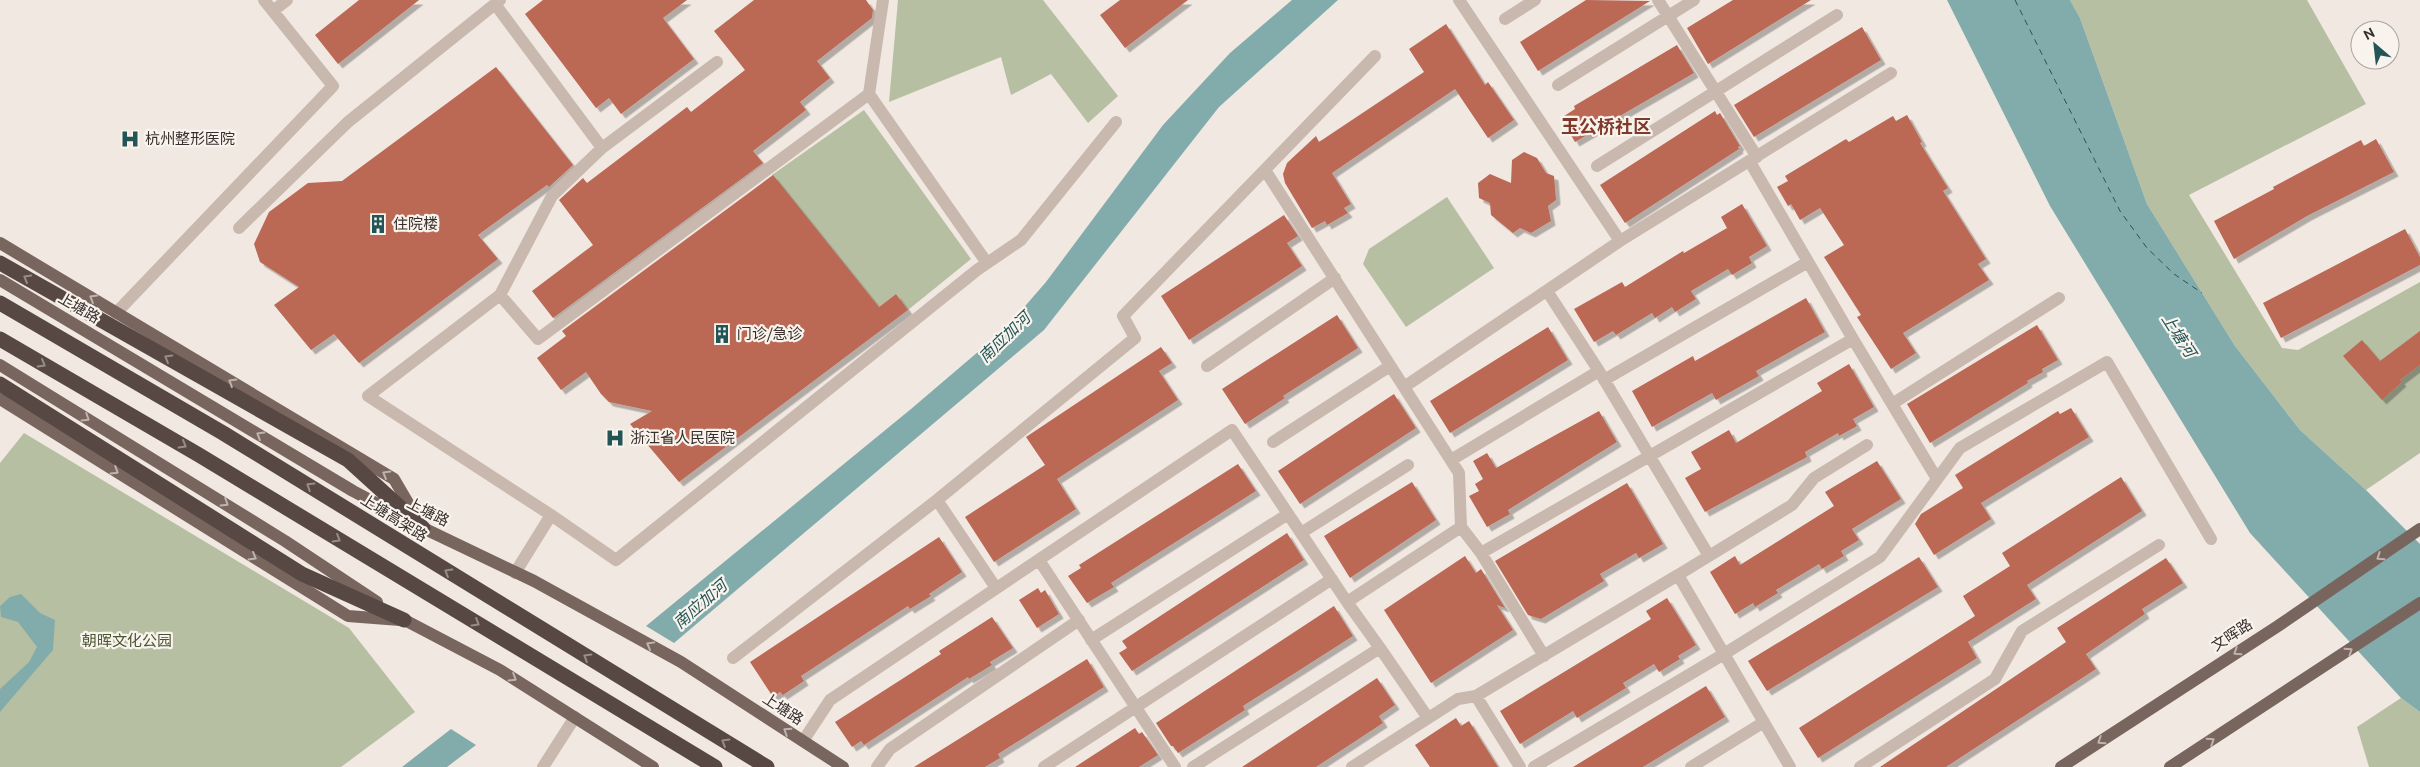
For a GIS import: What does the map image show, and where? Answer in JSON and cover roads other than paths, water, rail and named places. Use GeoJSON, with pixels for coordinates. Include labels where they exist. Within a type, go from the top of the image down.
{"type":"FeatureCollection","features":[{"type":"Feature","properties":{"kind":"highway"},"geometry":{"type":"LineString","coordinates":[[0,263],[348,460],[423,528]]}},
{"type":"Feature","properties":{"kind":"highway","name":"上塘高架路"},"geometry":{"type":"LineString","coordinates":[[0,303],[223,433],[767,767]]}},
{"type":"Feature","properties":{"kind":"highway"},"geometry":{"type":"LineString","coordinates":[[0,339],[199,455],[715,767]]}},
{"type":"Feature","properties":{"kind":"highway"},"geometry":{"type":"LineString","coordinates":[[0,384],[302,574],[404,620]]}},
{"type":"Feature","properties":{"kind":"main road"},"geometry":{"type":"LineString","coordinates":[[0,243],[394,479],[423,528]]}},
{"type":"Feature","properties":{"kind":"main road","name":"上塘路"},"geometry":{"type":"LineString","coordinates":[[0,280],[353,491],[515,573],[681,662],[843,767]]}},
{"type":"Feature","properties":{"kind":"main road"},"geometry":{"type":"LineString","coordinates":[[0,365],[285,541],[404,620],[500,670],[653,767]]}},
{"type":"Feature","properties":{"kind":"main road"},"geometry":{"type":"LineString","coordinates":[[0,399],[348,616],[404,620]]}},
{"type":"Feature","properties":{"kind":"main road","name":"文晖路"},"geometry":{"type":"LineString","coordinates":[[2061,767],[2278,626],[2420,529]]}},
{"type":"Feature","properties":{"kind":"main road"},"geometry":{"type":"LineString","coordinates":[[2170,767],[2420,603]]}},
{"type":"Feature","properties":{"kind":"street"},"geometry":{"type":"LineString","coordinates":[[116,313],[333,86],[264,0]]}},
{"type":"Feature","properties":{"kind":"street"},"geometry":{"type":"LineString","coordinates":[[273,11],[287,0]]}},
{"type":"Feature","properties":{"kind":"street"},"geometry":{"type":"LineString","coordinates":[[883,0],[869,94],[987,263]]}},
{"type":"Feature","properties":{"kind":"street"},"geometry":{"type":"LineString","coordinates":[[1459,0],[1620,241]]}},
{"type":"Feature","properties":{"kind":"street"},"geometry":{"type":"LineString","coordinates":[[1505,19],[1535,0]]}},
{"type":"Feature","properties":{"kind":"street"},"geometry":{"type":"LineString","coordinates":[[1658,0],[1716,91],[1808,262],[1937,479]]}},
{"type":"Feature","properties":{"kind":"street"},"geometry":{"type":"LineString","coordinates":[[1558,85],[1694,0]]}},
{"type":"Feature","properties":{"kind":"street"},"geometry":{"type":"LineString","coordinates":[[239,228],[348,122],[498,2],[602,148]]}},
{"type":"Feature","properties":{"kind":"street"},"geometry":{"type":"LineString","coordinates":[[1597,166],[1837,15]]}},
{"type":"Feature","properties":{"kind":"street"},"geometry":{"type":"LineString","coordinates":[[733,658],[937,500],[1136,338],[1123,316],[1376,56]]}},
{"type":"Feature","properties":{"kind":"street"},"geometry":{"type":"LineString","coordinates":[[717,62],[602,148],[552,196],[500,295],[368,396],[551,515],[616,560],[987,263],[1021,240],[1116,122]]}},
{"type":"Feature","properties":{"kind":"street"},"geometry":{"type":"LineString","coordinates":[[1404,387],[1620,241],[1891,73]]}},
{"type":"Feature","properties":{"kind":"street"},"geometry":{"type":"LineString","coordinates":[[500,295],[538,339],[869,94]]}},
{"type":"Feature","properties":{"kind":"street"},"geometry":{"type":"LineString","coordinates":[[1265,170],[1451,460],[1459,474],[1461,527],[1481,554],[1544,656]]}},
{"type":"Feature","properties":{"kind":"street"},"geometry":{"type":"LineString","coordinates":[[1451,460],[1808,262]]}},
{"type":"Feature","properties":{"kind":"street"},"geometry":{"type":"LineString","coordinates":[[1208,366],[1335,278]]}},
{"type":"Feature","properties":{"kind":"street"},"geometry":{"type":"LineString","coordinates":[[1547,290],[1709,556]]}},
{"type":"Feature","properties":{"kind":"street"},"geometry":{"type":"LineString","coordinates":[[1892,404],[2059,298]]}},
{"type":"Feature","properties":{"kind":"street"},"geometry":{"type":"LineString","coordinates":[[1481,554],[1853,339]]}},
{"type":"Feature","properties":{"kind":"street"},"geometry":{"type":"LineString","coordinates":[[1534,767],[1724,654],[1880,556],[1960,448],[2107,362],[2211,539]]}},
{"type":"Feature","properties":{"kind":"street"},"geometry":{"type":"LineString","coordinates":[[1273,442],[1390,366]]}},
{"type":"Feature","properties":{"kind":"street"},"geometry":{"type":"LineString","coordinates":[[803,741],[830,700],[1232,430],[1347,602],[1428,718]]}},
{"type":"Feature","properties":{"kind":"street"},"geometry":{"type":"LineString","coordinates":[[1352,767],[1458,699],[1476,696],[1792,505],[1814,478],[1867,446]]}},
{"type":"Feature","properties":{"kind":"street"},"geometry":{"type":"LineString","coordinates":[[1301,533],[1408,466]]}},
{"type":"Feature","properties":{"kind":"street"},"geometry":{"type":"LineString","coordinates":[[937,500],[996,588]]}},
{"type":"Feature","properties":{"kind":"street"},"geometry":{"type":"LineString","coordinates":[[1091,640],[1288,514]]}},
{"type":"Feature","properties":{"kind":"street"},"geometry":{"type":"LineString","coordinates":[[515,573],[551,515]]}},
{"type":"Feature","properties":{"kind":"street"},"geometry":{"type":"LineString","coordinates":[[1347,602],[1461,527]]}},
{"type":"Feature","properties":{"kind":"street"},"geometry":{"type":"LineString","coordinates":[[1860,767],[1995,680],[2022,631],[2159,545]]}},
{"type":"Feature","properties":{"kind":"street"},"geometry":{"type":"LineString","coordinates":[[1039,560],[1175,767]]}},
{"type":"Feature","properties":{"kind":"street"},"geometry":{"type":"LineString","coordinates":[[1678,575],[1790,767]]}},
{"type":"Feature","properties":{"kind":"street"},"geometry":{"type":"LineString","coordinates":[[1044,767],[1332,579]]}},
{"type":"Feature","properties":{"kind":"street"},"geometry":{"type":"LineString","coordinates":[[877,767],[890,749],[1079,620]]}},
{"type":"Feature","properties":{"kind":"street"},"geometry":{"type":"LineString","coordinates":[[1193,767],[1380,648]]}},
{"type":"Feature","properties":{"kind":"street"},"geometry":{"type":"LineString","coordinates":[[1476,696],[1520,767]]}},
{"type":"Feature","properties":{"kind":"street"},"geometry":{"type":"LineString","coordinates":[[543,767],[575,717]]}},
{"type":"Feature","properties":{"kind":"street"},"geometry":{"type":"LineString","coordinates":[[1691,767],[1764,722]]}},
{"type":"Feature","properties":{"kind":"water","name":"南应加河"},"geometry":{"type":"Polygon","coordinates":[[[1292,0],[1338,0],[1219,107],[1044,330],[674,643],[646,626],[911,409],[1006,328],[1046,282],[1163,125],[1230,53],[1292,0]]]}},
{"type":"Feature","properties":{"kind":"water","name":"上塘河"},"geometry":{"type":"Polygon","coordinates":[[[1947,0],[2070,0],[2080,18],[2147,204],[2235,346],[2300,430],[2366,490],[2420,544],[2420,712],[2401,698],[2250,533],[2050,206],[1947,0]]]}},
{"type":"Feature","properties":{"kind":"water"},"geometry":{"type":"Polygon","coordinates":[[[21,594],[40,613],[55,620],[53,650],[0,712],[0,689],[29,662],[37,647],[18,622],[1,617],[0,606],[10,597],[21,594]]]}},
{"type":"Feature","properties":{"kind":"water"},"geometry":{"type":"Polygon","coordinates":[[[451,729],[476,745],[447,767],[402,767],[451,729]]]}},
{"type":"Feature","properties":{"kind":"place","name":"杭州整形医院"},"geometry":{"type":"Point","coordinates":[130,139]}},
{"type":"Feature","properties":{"kind":"place","name":"住院楼"},"geometry":{"type":"Point","coordinates":[378,224]}},
{"type":"Feature","properties":{"kind":"place","name":"门诊/急诊"},"geometry":{"type":"Point","coordinates":[722,334]}},
{"type":"Feature","properties":{"kind":"place","name":"浙江省人民医院"},"geometry":{"type":"Point","coordinates":[615,438]}},
{"type":"Feature","properties":{"kind":"district","name":"玉公桥社区"},"geometry":{"type":"Point","coordinates":[1606,127]}},
{"type":"Feature","properties":{"kind":"park label","name":"朝晖文化公园"},"geometry":{"type":"Point","coordinates":[127,641]}}]}
